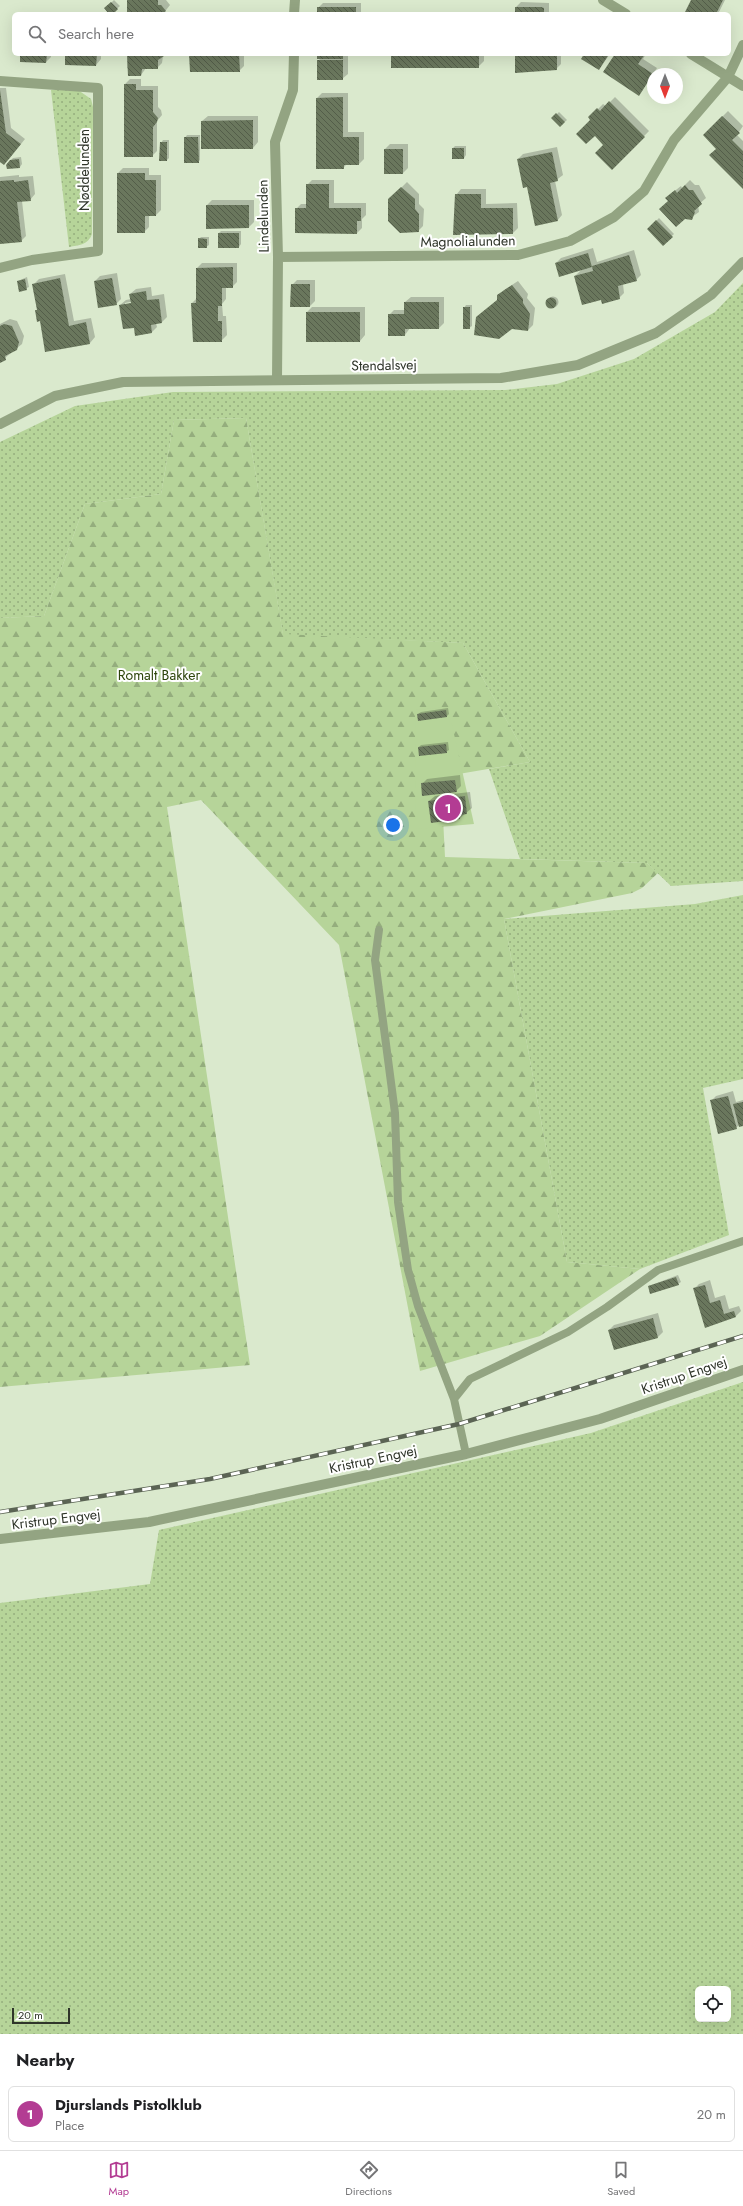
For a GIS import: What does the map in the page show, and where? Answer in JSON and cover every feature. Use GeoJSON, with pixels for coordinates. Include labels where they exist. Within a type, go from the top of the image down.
{"type":"FeatureCollection","features":[{"type":"Feature","properties":{"kind":"street"},"geometry":{"type":"LineString","coordinates":[[294,12],[295,0]]}},
{"type":"Feature","properties":{"kind":"street"},"geometry":{"type":"LineString","coordinates":[[603,0],[623,12]]}},
{"type":"Feature","properties":{"kind":"street"},"geometry":{"type":"LineString","coordinates":[[728,77],[743,45]]}},
{"type":"Feature","properties":{"kind":"street","name":"Lindelunden"},"geometry":{"type":"LineString","coordinates":[[277,380],[278,257],[275,142],[293,90],[294,56]]}},
{"type":"Feature","properties":{"kind":"street"},"geometry":{"type":"LineString","coordinates":[[694,56],[743,86]]}},
{"type":"Feature","properties":{"kind":"street","name":"Magnolialunden"},"geometry":{"type":"LineString","coordinates":[[278,257],[518,255],[570,241],[614,217],[644,191],[674,140],[728,77]]}},
{"type":"Feature","properties":{"kind":"street","name":"Nøddelunden"},"geometry":{"type":"LineString","coordinates":[[0,81],[98,88],[98,251],[32,260],[0,268]]}},
{"type":"Feature","properties":{"kind":"street","name":"Stendalsvej"},"geometry":{"type":"LineString","coordinates":[[0,424],[55,396],[123,382],[501,378],[578,365],[656,333],[711,295],[743,262]]}},
{"type":"Feature","properties":{"kind":"street","name":"Kristrup Engvej"},"geometry":{"type":"LineString","coordinates":[[0,1540],[149,1522],[466,1454],[600,1418],[743,1370]]}},
{"type":"Feature","properties":{"kind":"lane"},"geometry":{"type":"LineString","coordinates":[[379,930],[375,960],[395,1113],[398,1202],[408,1270],[418,1306],[454,1399],[466,1454]]}},
{"type":"Feature","properties":{"kind":"lane"},"geometry":{"type":"LineString","coordinates":[[454,1399],[470,1379],[568,1332],[607,1307],[658,1270],[743,1242]]}},
{"type":"Feature","properties":{"kind":"green space"},"geometry":{"type":"Polygon","coordinates":[[[51,90],[78,90],[91,99],[93,107],[92,234],[86,242],[69,247],[51,90]]]}},
{"type":"Feature","properties":{"kind":"green space"},"geometry":{"type":"Polygon","coordinates":[[[743,283],[743,881],[671,886],[647,863],[520,859],[489,769],[530,762],[463,643],[283,635],[246,418],[174,420],[161,494],[85,504],[44,616],[0,618],[0,442],[75,406],[173,392],[505,390],[557,384],[634,359],[715,312],[743,283]]]}},
{"type":"Feature","properties":{"kind":"green space","name":"Romalt Bakker"},"geometry":{"type":"Polygon","coordinates":[[[246,418],[283,634],[463,643],[530,762],[441,777],[445,857],[647,863],[658,873],[642,888],[632,893],[504,919],[567,1262],[640,1269],[540,1336],[420,1371],[339,945],[201,800],[167,807],[250,1365],[0,1387],[0,618],[44,616],[85,504],[161,494],[174,420],[246,418]]]}},
{"type":"Feature","properties":{"kind":"green space"},"geometry":{"type":"Polygon","coordinates":[[[448,707],[474,824],[416,829],[415,710],[448,707]]]}},
{"type":"Feature","properties":{"kind":"green space"},"geometry":{"type":"Polygon","coordinates":[[[743,895],[743,1079],[703,1088],[729,1235],[640,1269],[567,1262],[504,919],[695,904],[743,895]]]}},
{"type":"Feature","properties":{"kind":"green space"},"geometry":{"type":"Polygon","coordinates":[[[743,1382],[743,2034],[0,2034],[0,1603],[150,1584],[159,1530],[591,1433],[743,1382]]]}},
{"type":"Feature","properties":{"kind":"building"},"geometry":{"type":"Polygon","coordinates":[[[127,0],[158,0],[158,5],[161,5],[166,11],[165,12],[127,12],[127,0]]]}},
{"type":"Feature","properties":{"kind":"building"},"geometry":{"type":"Polygon","coordinates":[[[691,0],[723,0],[717,12],[685,12],[691,0]]]}},
{"type":"Feature","properties":{"kind":"building"},"geometry":{"type":"Polygon","coordinates":[[[111,2],[118,9],[115,12],[107,12],[104,8],[111,2]]]}},
{"type":"Feature","properties":{"kind":"building"},"geometry":{"type":"Polygon","coordinates":[[[317,7],[356,7],[356,12],[317,12],[317,7]]]}},
{"type":"Feature","properties":{"kind":"building"},"geometry":{"type":"Polygon","coordinates":[[[515,7],[544,8],[544,12],[515,12],[515,7]]]}},
{"type":"Feature","properties":{"kind":"building"},"geometry":{"type":"Polygon","coordinates":[[[20,56],[47,56],[46,63],[20,62],[20,56]]]}},
{"type":"Feature","properties":{"kind":"building"},"geometry":{"type":"Polygon","coordinates":[[[65,56],[97,56],[96,66],[65,65],[65,56]]]}},
{"type":"Feature","properties":{"kind":"building"},"geometry":{"type":"Polygon","coordinates":[[[127,56],[164,56],[158,60],[158,69],[142,69],[141,76],[128,76],[127,56]]]}},
{"type":"Feature","properties":{"kind":"building"},"geometry":{"type":"Polygon","coordinates":[[[189,56],[239,56],[240,72],[190,72],[189,56]]]}},
{"type":"Feature","properties":{"kind":"building"},"geometry":{"type":"Polygon","coordinates":[[[317,56],[343,56],[343,59],[317,59],[317,56]]]}},
{"type":"Feature","properties":{"kind":"building"},"geometry":{"type":"Polygon","coordinates":[[[391,56],[479,56],[479,68],[391,68],[391,56]]]}},
{"type":"Feature","properties":{"kind":"building"},"geometry":{"type":"Polygon","coordinates":[[[515,56],[557,56],[557,70],[515,73],[515,56]]]}},
{"type":"Feature","properties":{"kind":"building"},"geometry":{"type":"Polygon","coordinates":[[[583,56],[608,56],[599,70],[581,59],[583,56]]]}},
{"type":"Feature","properties":{"kind":"building"},"geometry":{"type":"Polygon","coordinates":[[[614,56],[644,56],[638,64],[647,70],[647,83],[639,96],[603,72],[614,56]]]}},
{"type":"Feature","properties":{"kind":"building"},"geometry":{"type":"Polygon","coordinates":[[[317,60],[343,60],[343,80],[317,80],[317,60]]]}},
{"type":"Feature","properties":{"kind":"building"},"geometry":{"type":"Polygon","coordinates":[[[124,84],[136,84],[136,90],[153,90],[153,112],[158,118],[153,127],[153,157],[124,157],[124,84]]]}},
{"type":"Feature","properties":{"kind":"building"},"geometry":{"type":"Polygon","coordinates":[[[0,90],[6,133],[21,144],[4,165],[0,162],[0,90]]]}},
{"type":"Feature","properties":{"kind":"building"},"geometry":{"type":"Polygon","coordinates":[[[343,97],[343,137],[359,137],[359,165],[344,165],[344,169],[316,169],[316,98],[343,97]]]}},
{"type":"Feature","properties":{"kind":"building"},"geometry":{"type":"Polygon","coordinates":[[[609,101],[645,137],[612,170],[595,153],[603,145],[595,136],[586,144],[576,134],[590,120],[588,117],[597,108],[600,111],[609,101]]]}},
{"type":"Feature","properties":{"kind":"building"},"geometry":{"type":"Polygon","coordinates":[[[556,113],[565,122],[560,127],[551,118],[556,113]]]}},
{"type":"Feature","properties":{"kind":"building"},"geometry":{"type":"Polygon","coordinates":[[[722,116],[740,133],[732,140],[743,151],[743,189],[709,155],[716,149],[703,135],[722,116]]]}},
{"type":"Feature","properties":{"kind":"building"},"geometry":{"type":"Polygon","coordinates":[[[253,120],[253,149],[201,149],[201,121],[253,120]]]}},
{"type":"Feature","properties":{"kind":"building"},"geometry":{"type":"Polygon","coordinates":[[[184,137],[198,137],[199,163],[184,163],[184,137]]]}},
{"type":"Feature","properties":{"kind":"building"},"geometry":{"type":"Polygon","coordinates":[[[160,142],[167,142],[167,161],[159,161],[160,142]]]}},
{"type":"Feature","properties":{"kind":"building"},"geometry":{"type":"Polygon","coordinates":[[[452,148],[464,148],[464,159],[452,159],[452,148]]]}},
{"type":"Feature","properties":{"kind":"building"},"geometry":{"type":"Polygon","coordinates":[[[384,149],[403,149],[403,174],[384,174],[384,149]]]}},
{"type":"Feature","properties":{"kind":"building"},"geometry":{"type":"Polygon","coordinates":[[[552,152],[558,181],[550,183],[558,221],[535,226],[527,187],[523,188],[517,159],[552,152]]]}},
{"type":"Feature","properties":{"kind":"building"},"geometry":{"type":"Polygon","coordinates":[[[19,159],[20,168],[7,169],[6,165],[10,160],[19,159]]]}},
{"type":"Feature","properties":{"kind":"building"},"geometry":{"type":"Polygon","coordinates":[[[117,173],[145,173],[145,180],[156,180],[156,216],[145,216],[145,233],[117,233],[117,173]]]}},
{"type":"Feature","properties":{"kind":"building"},"geometry":{"type":"Polygon","coordinates":[[[14,180],[14,182],[28,180],[31,201],[17,202],[22,242],[0,244],[0,181],[14,180]]]}},
{"type":"Feature","properties":{"kind":"building"},"geometry":{"type":"Polygon","coordinates":[[[306,184],[329,184],[329,208],[361,208],[361,221],[357,221],[357,234],[295,233],[295,208],[306,208],[306,184]]]}},
{"type":"Feature","properties":{"kind":"building"},"geometry":{"type":"Polygon","coordinates":[[[685,185],[689,190],[693,190],[702,204],[694,211],[692,220],[685,219],[676,227],[659,209],[668,201],[665,198],[675,190],[677,193],[685,185]]]}},
{"type":"Feature","properties":{"kind":"building"},"geometry":{"type":"Polygon","coordinates":[[[401,187],[415,199],[415,209],[419,214],[419,232],[400,233],[388,221],[388,199],[401,187]]]}},
{"type":"Feature","properties":{"kind":"building"},"geometry":{"type":"Polygon","coordinates":[[[455,194],[481,194],[481,208],[513,208],[513,234],[453,235],[455,194]]]}},
{"type":"Feature","properties":{"kind":"building"},"geometry":{"type":"Polygon","coordinates":[[[206,205],[249,205],[249,228],[206,229],[206,205]]]}},
{"type":"Feature","properties":{"kind":"building"},"geometry":{"type":"Polygon","coordinates":[[[656,220],[673,237],[663,246],[647,229],[656,220]]]}},
{"type":"Feature","properties":{"kind":"building"},"geometry":{"type":"Polygon","coordinates":[[[218,233],[239,233],[239,248],[218,248],[218,233]]]}},
{"type":"Feature","properties":{"kind":"building"},"geometry":{"type":"Polygon","coordinates":[[[198,238],[207,239],[207,248],[198,248],[198,238]]]}},
{"type":"Feature","properties":{"kind":"building"},"geometry":{"type":"Polygon","coordinates":[[[588,253],[592,267],[559,277],[555,263],[588,253]]]}},
{"type":"Feature","properties":{"kind":"building"},"geometry":{"type":"Polygon","coordinates":[[[629,255],[637,281],[618,286],[620,299],[602,304],[601,300],[582,305],[574,276],[593,271],[592,266],[629,255]]]}},
{"type":"Feature","properties":{"kind":"building"},"geometry":{"type":"Polygon","coordinates":[[[233,267],[233,288],[222,288],[222,306],[218,306],[218,321],[222,321],[222,342],[193,342],[191,303],[196,303],[196,268],[233,267]]]}},
{"type":"Feature","properties":{"kind":"building"},"geometry":{"type":"Polygon","coordinates":[[[60,278],[69,326],[86,322],[90,344],[45,352],[40,321],[37,322],[35,310],[37,310],[32,284],[60,278]]]}},
{"type":"Feature","properties":{"kind":"building"},"geometry":{"type":"Polygon","coordinates":[[[112,278],[117,305],[98,308],[94,281],[112,278]]]}},
{"type":"Feature","properties":{"kind":"building"},"geometry":{"type":"Polygon","coordinates":[[[25,279],[27,290],[19,292],[17,281],[25,279]]]}},
{"type":"Feature","properties":{"kind":"building"},"geometry":{"type":"Polygon","coordinates":[[[291,284],[310,284],[310,307],[290,307],[291,284]]]}},
{"type":"Feature","properties":{"kind":"building"},"geometry":{"type":"Polygon","coordinates":[[[512,285],[523,299],[523,303],[530,314],[528,331],[512,329],[499,339],[474,335],[476,317],[497,300],[497,295],[512,285]]]}},
{"type":"Feature","properties":{"kind":"building"},"geometry":{"type":"Polygon","coordinates":[[[146,291],[147,300],[159,299],[162,323],[151,325],[152,333],[135,336],[134,328],[123,329],[119,305],[131,303],[129,294],[146,291]]]}},
{"type":"Feature","properties":{"kind":"building"},"geometry":{"type":"Polygon","coordinates":[[[551,297],[555,299],[557,303],[555,307],[551,309],[547,307],[545,303],[547,299],[551,297]]]}},
{"type":"Feature","properties":{"kind":"building"},"geometry":{"type":"Polygon","coordinates":[[[404,302],[439,302],[439,329],[405,329],[405,336],[388,336],[388,314],[404,314],[404,302]]]}},
{"type":"Feature","properties":{"kind":"building"},"geometry":{"type":"Polygon","coordinates":[[[463,307],[470,307],[470,329],[463,329],[463,307]]]}},
{"type":"Feature","properties":{"kind":"building"},"geometry":{"type":"Polygon","coordinates":[[[306,312],[360,312],[360,342],[306,342],[306,312]]]}},
{"type":"Feature","properties":{"kind":"building"},"geometry":{"type":"Polygon","coordinates":[[[4,324],[12,326],[19,342],[17,350],[5,356],[6,360],[0,363],[0,326],[4,324]]]}},
{"type":"Feature","properties":{"kind":"building"},"geometry":{"type":"Polygon","coordinates":[[[446,710],[447,717],[418,721],[417,714],[446,710]]]}},
{"type":"Feature","properties":{"kind":"building"},"geometry":{"type":"Polygon","coordinates":[[[446,744],[447,753],[419,756],[418,747],[446,744]]]}},
{"type":"Feature","properties":{"kind":"building"},"geometry":{"type":"Polygon","coordinates":[[[455,780],[457,792],[422,796],[421,783],[455,780]]]}},
{"type":"Feature","properties":{"kind":"building"},"geometry":{"type":"Polygon","coordinates":[[[465,796],[467,814],[460,815],[460,819],[431,823],[428,801],[465,796]]]}},
{"type":"Feature","properties":{"kind":"building"},"geometry":{"type":"Polygon","coordinates":[[[728,1096],[737,1129],[718,1134],[710,1100],[728,1096]]]}},
{"type":"Feature","properties":{"kind":"building"},"geometry":{"type":"Polygon","coordinates":[[[743,1102],[743,1126],[739,1127],[733,1104],[743,1102]]]}},
{"type":"Feature","properties":{"kind":"building"},"geometry":{"type":"Polygon","coordinates":[[[676,1277],[679,1285],[650,1294],[648,1286],[676,1277]]]}},
{"type":"Feature","properties":{"kind":"building"},"geometry":{"type":"Polygon","coordinates":[[[705,1285],[710,1303],[720,1300],[724,1314],[734,1311],[736,1317],[705,1328],[693,1288],[705,1285]]]}},
{"type":"Feature","properties":{"kind":"building"},"geometry":{"type":"Polygon","coordinates":[[[653,1318],[658,1338],[614,1350],[608,1330],[653,1318]]]}},
{"type":"Feature","properties":{"kind":"railway"},"geometry":{"type":"LineString","coordinates":[[0,1512],[210,1479],[459,1424],[743,1336]]}},
{"type":"Feature","properties":{"kind":"place","name":"Djurslands Pistolklub"},"geometry":{"type":"Point","coordinates":[448,808]}}]}
